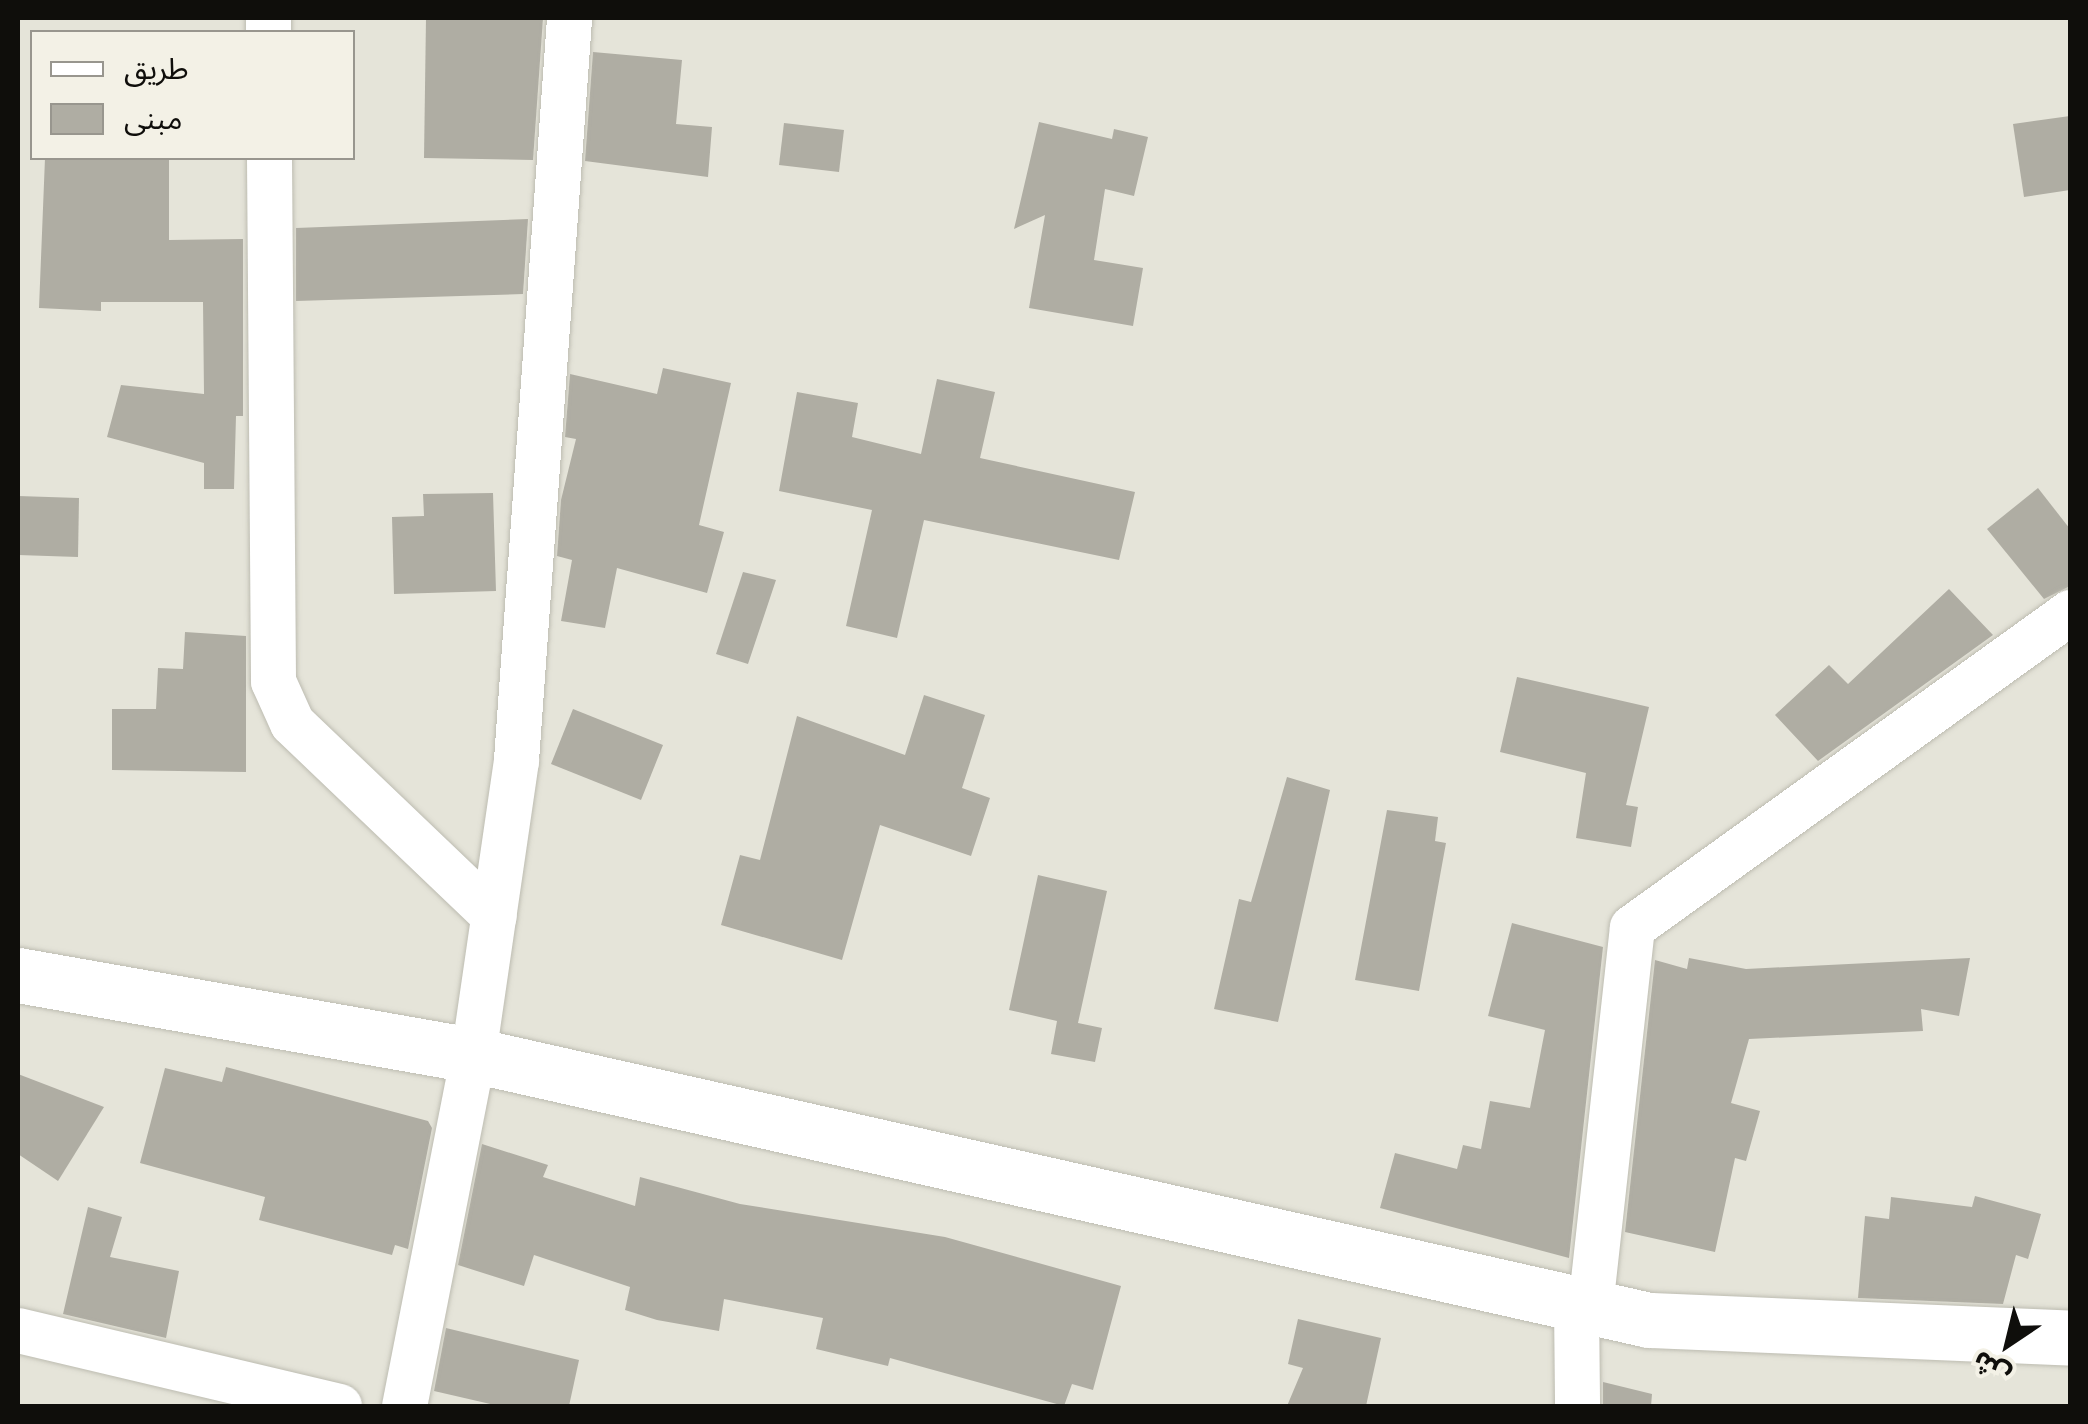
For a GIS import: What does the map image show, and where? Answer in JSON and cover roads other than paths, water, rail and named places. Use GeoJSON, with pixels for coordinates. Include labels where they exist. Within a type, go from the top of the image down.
{"type":"FeatureCollection","features":[{"type":"Feature","properties":{"kind":"street"},"geometry":{"type":"LineString","coordinates":[[404,1406],[474,1055],[516,760],[569,18]]}},
{"type":"Feature","properties":{"kind":"street"},"geometry":{"type":"LineString","coordinates":[[269,160],[273,681],[292,723],[494,916]]}},
{"type":"Feature","properties":{"kind":"street"},"geometry":{"type":"LineString","coordinates":[[1577,1406],[1583,1306],[1632,928],[2070,612]]}},
{"type":"Feature","properties":{"kind":"street"},"geometry":{"type":"LineString","coordinates":[[18,975],[474,1055],[1649,1320],[2070,1338]]}},
{"type":"Feature","properties":{"kind":"street"},"geometry":{"type":"LineString","coordinates":[[18,1330],[340,1406]]}}]}
